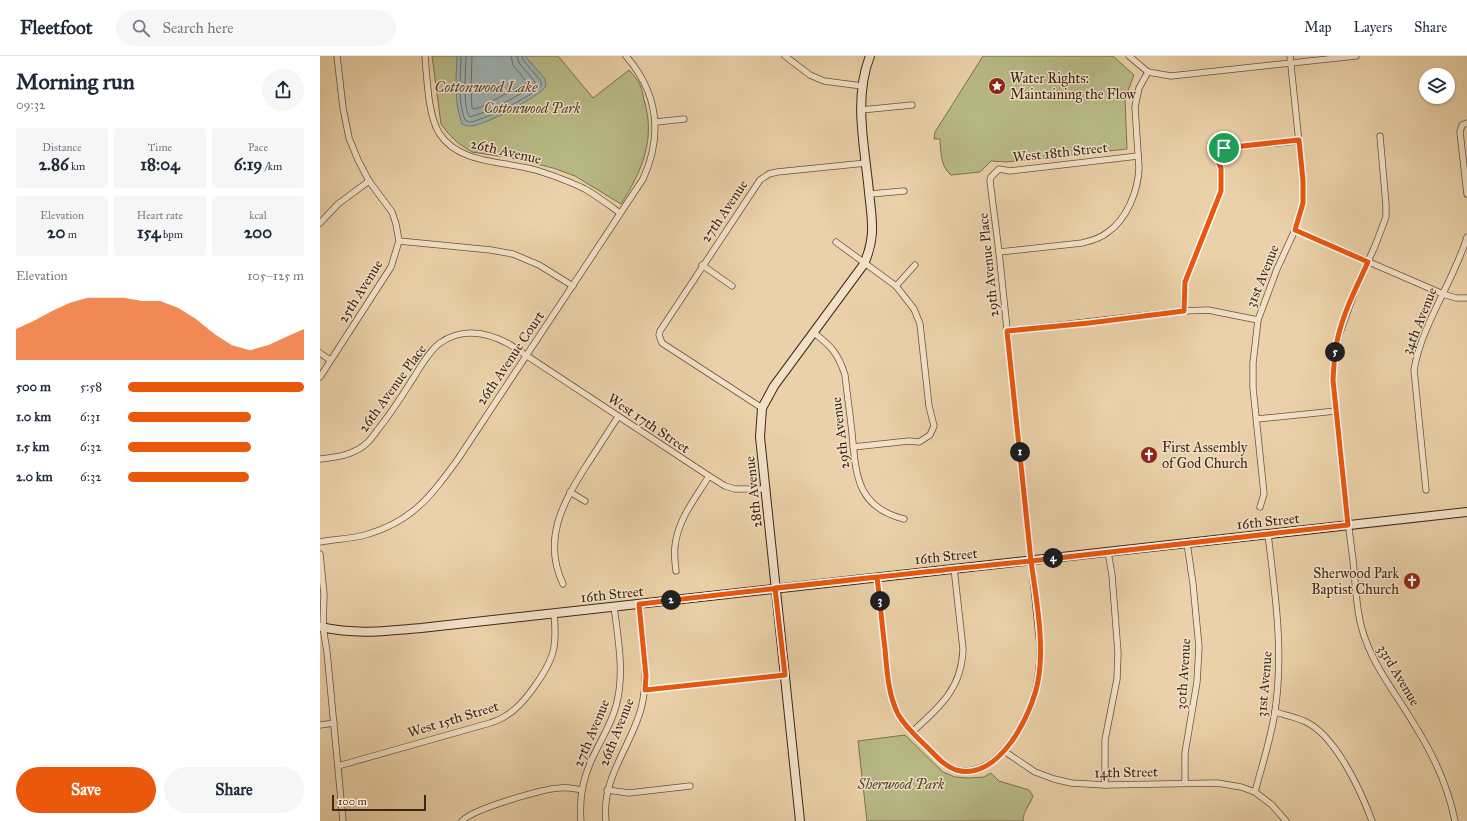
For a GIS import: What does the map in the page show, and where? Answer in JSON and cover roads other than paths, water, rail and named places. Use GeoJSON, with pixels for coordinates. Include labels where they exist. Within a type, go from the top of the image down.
{"type":"FeatureCollection","features":[{"type":"Feature","properties":{"kind":"main road","name":"28th Avenue"},"geometry":{"type":"LineString","coordinates":[[800,821],[760,437],[762,408],[774,386],[864,264],[870,250],[873,236],[861,110],[862,86],[870,56]]}},
{"type":"Feature","properties":{"kind":"main road","name":"16th Street"},"geometry":{"type":"LineString","coordinates":[[322,627],[343,632],[368,633],[1467,512]]}},
{"type":"Feature","properties":{"kind":"street","name":"25th Avenue"},"geometry":{"type":"LineString","coordinates":[[320,377],[391,267],[399,242],[392,212],[370,181],[358,160],[347,129],[337,56]]}},
{"type":"Feature","properties":{"kind":"street","name":"26th Avenue"},"geometry":{"type":"LineString","coordinates":[[424,56],[432,116],[439,134],[457,151],[476,158],[541,171],[585,190],[620,213]]}},
{"type":"Feature","properties":{"kind":"street","name":"26th Avenue Court"},"geometry":{"type":"LineString","coordinates":[[320,542],[364,535],[383,528],[402,518],[422,504],[434,492],[458,459],[643,179],[650,164],[655,142],[656,122],[651,99],[644,81],[634,65],[626,56]]}},
{"type":"Feature","properties":{"kind":"street"},"geometry":{"type":"LineString","coordinates":[[785,56],[810,75],[824,81],[862,86]]}},
{"type":"Feature","properties":{"kind":"street"},"geometry":{"type":"LineString","coordinates":[[1129,56],[1148,72],[1171,76],[1356,56]]}},
{"type":"Feature","properties":{"kind":"street","name":"31st Avenue"},"geometry":{"type":"LineString","coordinates":[[1260,507],[1264,494],[1253,388],[1253,363],[1258,320],[1277,269],[1295,230],[1303,203],[1303,181],[1290,56]]}},
{"type":"Feature","properties":{"kind":"street"},"geometry":{"type":"LineString","coordinates":[[999,252],[1082,243],[1094,240],[1107,233],[1124,215],[1133,194],[1138,178],[1139,168],[1134,107],[1139,88],[1148,72]]}},
{"type":"Feature","properties":{"kind":"street"},"geometry":{"type":"LineString","coordinates":[[861,110],[912,105]]}},
{"type":"Feature","properties":{"kind":"street"},"geometry":{"type":"LineString","coordinates":[[656,122],[684,119]]}},
{"type":"Feature","properties":{"kind":"street"},"geometry":{"type":"LineString","coordinates":[[1465,124],[1460,132],[1467,194]]}},
{"type":"Feature","properties":{"kind":"street","name":"33rd Avenue"},"geometry":{"type":"LineString","coordinates":[[1380,136],[1386,217],[1338,338],[1334,362],[1333,380],[1348,525],[1358,608],[1365,640],[1374,660],[1428,748],[1443,779],[1455,821]]}},
{"type":"Feature","properties":{"kind":"street"},"geometry":{"type":"LineString","coordinates":[[1184,311],[1185,282],[1221,191],[1221,168],[1218,161],[1220,153],[1224,148],[1299,140]]}},
{"type":"Feature","properties":{"kind":"street","name":"West 18th Street"},"geometry":{"type":"LineString","coordinates":[[990,181],[991,177],[999,169],[1010,171],[1138,156]]}},
{"type":"Feature","properties":{"kind":"street","name":"27th Avenue"},"geometry":{"type":"LineString","coordinates":[[762,408],[662,343],[659,335],[662,326],[760,180],[769,174],[777,172],[866,163]]}},
{"type":"Feature","properties":{"kind":"street"},"geometry":{"type":"LineString","coordinates":[[320,223],[338,204],[370,181]]}},
{"type":"Feature","properties":{"kind":"street","name":"29th Avenue Place"},"geometry":{"type":"LineString","coordinates":[[990,181],[999,252],[1031,561]]}},
{"type":"Feature","properties":{"kind":"street"},"geometry":{"type":"LineString","coordinates":[[870,194],[904,191]]}},
{"type":"Feature","properties":{"kind":"street"},"geometry":{"type":"LineString","coordinates":[[1295,230],[1443,294],[1456,298],[1467,298]]}},
{"type":"Feature","properties":{"kind":"street","name":"34th Avenue"},"geometry":{"type":"LineString","coordinates":[[1426,490],[1414,370],[1418,350],[1467,237]]}},
{"type":"Feature","properties":{"kind":"street"},"geometry":{"type":"LineString","coordinates":[[399,242],[491,250],[513,254],[539,265],[573,286]]}},
{"type":"Feature","properties":{"kind":"street"},"geometry":{"type":"LineString","coordinates":[[836,242],[896,286],[914,309],[920,324],[929,406],[934,426],[930,435],[919,442],[909,441],[853,447]]}},
{"type":"Feature","properties":{"kind":"street"},"geometry":{"type":"LineString","coordinates":[[702,265],[732,286]]}},
{"type":"Feature","properties":{"kind":"street"},"geometry":{"type":"LineString","coordinates":[[896,286],[915,265]]}},
{"type":"Feature","properties":{"kind":"street"},"geometry":{"type":"LineString","coordinates":[[1007,331],[1089,323],[1184,311],[1208,310],[1258,320]]}},
{"type":"Feature","properties":{"kind":"street","name":"26th Avenue Place"},"geometry":{"type":"LineString","coordinates":[[320,459],[341,457],[352,453],[368,443],[389,415],[424,362],[436,348],[448,339],[456,336],[480,332],[498,338],[527,355]]}},
{"type":"Feature","properties":{"kind":"street","name":"29th Avenue"},"geometry":{"type":"LineString","coordinates":[[813,332],[829,344],[840,360],[845,375],[856,472],[863,490],[873,504],[880,510],[892,516],[904,519]]}},
{"type":"Feature","properties":{"kind":"street"},"geometry":{"type":"LineString","coordinates":[[320,353],[330,360]]}},
{"type":"Feature","properties":{"kind":"street","name":"West 17th Street"},"geometry":{"type":"LineString","coordinates":[[527,355],[618,417],[725,486],[735,489],[765,489]]}},
{"type":"Feature","properties":{"kind":"street"},"geometry":{"type":"LineString","coordinates":[[1257,420],[1336,411]]}},
{"type":"Feature","properties":{"kind":"street"},"geometry":{"type":"LineString","coordinates":[[563,584],[556,570],[554,542],[558,518],[570,492],[618,417]]}},
{"type":"Feature","properties":{"kind":"street"},"geometry":{"type":"LineString","coordinates":[[676,571],[675,547],[681,523],[686,512],[709,476]]}},
{"type":"Feature","properties":{"kind":"street"},"geometry":{"type":"LineString","coordinates":[[570,492],[585,500]]}},
{"type":"Feature","properties":{"kind":"street","name":"31st Avenue"},"geometry":{"type":"LineString","coordinates":[[1255,792],[1268,747],[1275,712],[1279,654],[1278,616],[1268,534]]}},
{"type":"Feature","properties":{"kind":"street","name":"30th Avenue"},"geometry":{"type":"LineString","coordinates":[[1185,783],[1185,753],[1197,682],[1199,647],[1193,584],[1187,543]]}},
{"type":"Feature","properties":{"kind":"street"},"geometry":{"type":"LineString","coordinates":[[1105,785],[1105,740],[1117,679],[1118,653],[1112,575],[1108,552]]}},
{"type":"Feature","properties":{"kind":"street"},"geometry":{"type":"LineString","coordinates":[[320,554],[324,594],[322,627],[334,723],[343,821]]}},
{"type":"Feature","properties":{"kind":"street"},"geometry":{"type":"LineString","coordinates":[[877,577],[887,670],[892,697],[898,714],[912,732],[944,764],[956,770],[969,771],[980,769],[1004,751],[1024,721],[1031,705],[1038,681],[1040,647],[1031,561]]}},
{"type":"Feature","properties":{"kind":"street"},"geometry":{"type":"LineString","coordinates":[[912,732],[947,697],[956,683],[960,672],[963,649],[954,568]]}},
{"type":"Feature","properties":{"kind":"street","name":"26th Avenue"},"geometry":{"type":"LineString","coordinates":[[606,821],[607,790],[616,765],[628,743],[638,719],[645,690],[646,676],[639,604]]}},
{"type":"Feature","properties":{"kind":"street","name":"27th Avenue"},"geometry":{"type":"LineString","coordinates":[[581,821],[582,790],[592,758],[606,732],[616,708],[621,682],[614,606]]}},
{"type":"Feature","properties":{"kind":"street","name":"West 15th Street"},"geometry":{"type":"LineString","coordinates":[[338,766],[490,723],[507,715],[521,704],[528,695],[550,659],[556,634],[554,613]]}},
{"type":"Feature","properties":{"kind":"street"},"geometry":{"type":"LineString","coordinates":[[645,690],[785,675]]}},
{"type":"Feature","properties":{"kind":"street"},"geometry":{"type":"LineString","coordinates":[[1275,712],[1305,721],[1322,734],[1335,749],[1348,770],[1363,799],[1372,821]]}},
{"type":"Feature","properties":{"kind":"street"},"geometry":{"type":"LineString","coordinates":[[320,725],[334,723]]}},
{"type":"Feature","properties":{"kind":"street","name":"14th Street"},"geometry":{"type":"LineString","coordinates":[[1004,751],[1035,772],[1071,783],[1105,785],[1217,783],[1231,785],[1255,792]]}},
{"type":"Feature","properties":{"kind":"street"},"geometry":{"type":"LineString","coordinates":[[607,790],[629,793],[690,786]]}},
{"type":"Feature","properties":{"kind":"street"},"geometry":{"type":"LineString","coordinates":[[465,819],[478,810],[544,791],[560,788],[582,790]]}},
{"type":"Feature","properties":{"kind":"street"},"geometry":{"type":"LineString","coordinates":[[1255,792],[1272,805],[1286,821]]}},
{"type":"Feature","properties":{"kind":"water","name":"Cottonwood Lake"},"geometry":{"type":"Polygon","coordinates":[[[457,56],[525,56],[545,79],[546,86],[533,97],[488,121],[471,126],[462,124],[459,116],[457,99],[457,56]]]}},
{"type":"Feature","properties":{"kind":"place","name":"Water Rights: Maintaining the Flow"},"geometry":{"type":"Point","coordinates":[997,86]}},
{"type":"Feature","properties":{"kind":"place","name":"First Assembly of God Church"},"geometry":{"type":"Point","coordinates":[1149,455]}},
{"type":"Feature","properties":{"kind":"place","name":"Sherwood Park Baptist Church"},"geometry":{"type":"Point","coordinates":[1412,581]}},
{"type":"Feature","properties":{"kind":"park label","name":"Cottonwood Park"},"geometry":{"type":"Point","coordinates":[532,108]}},
{"type":"Feature","properties":{"kind":"park label","name":"Sherwood Park"},"geometry":{"type":"Point","coordinates":[901,784]}}]}
